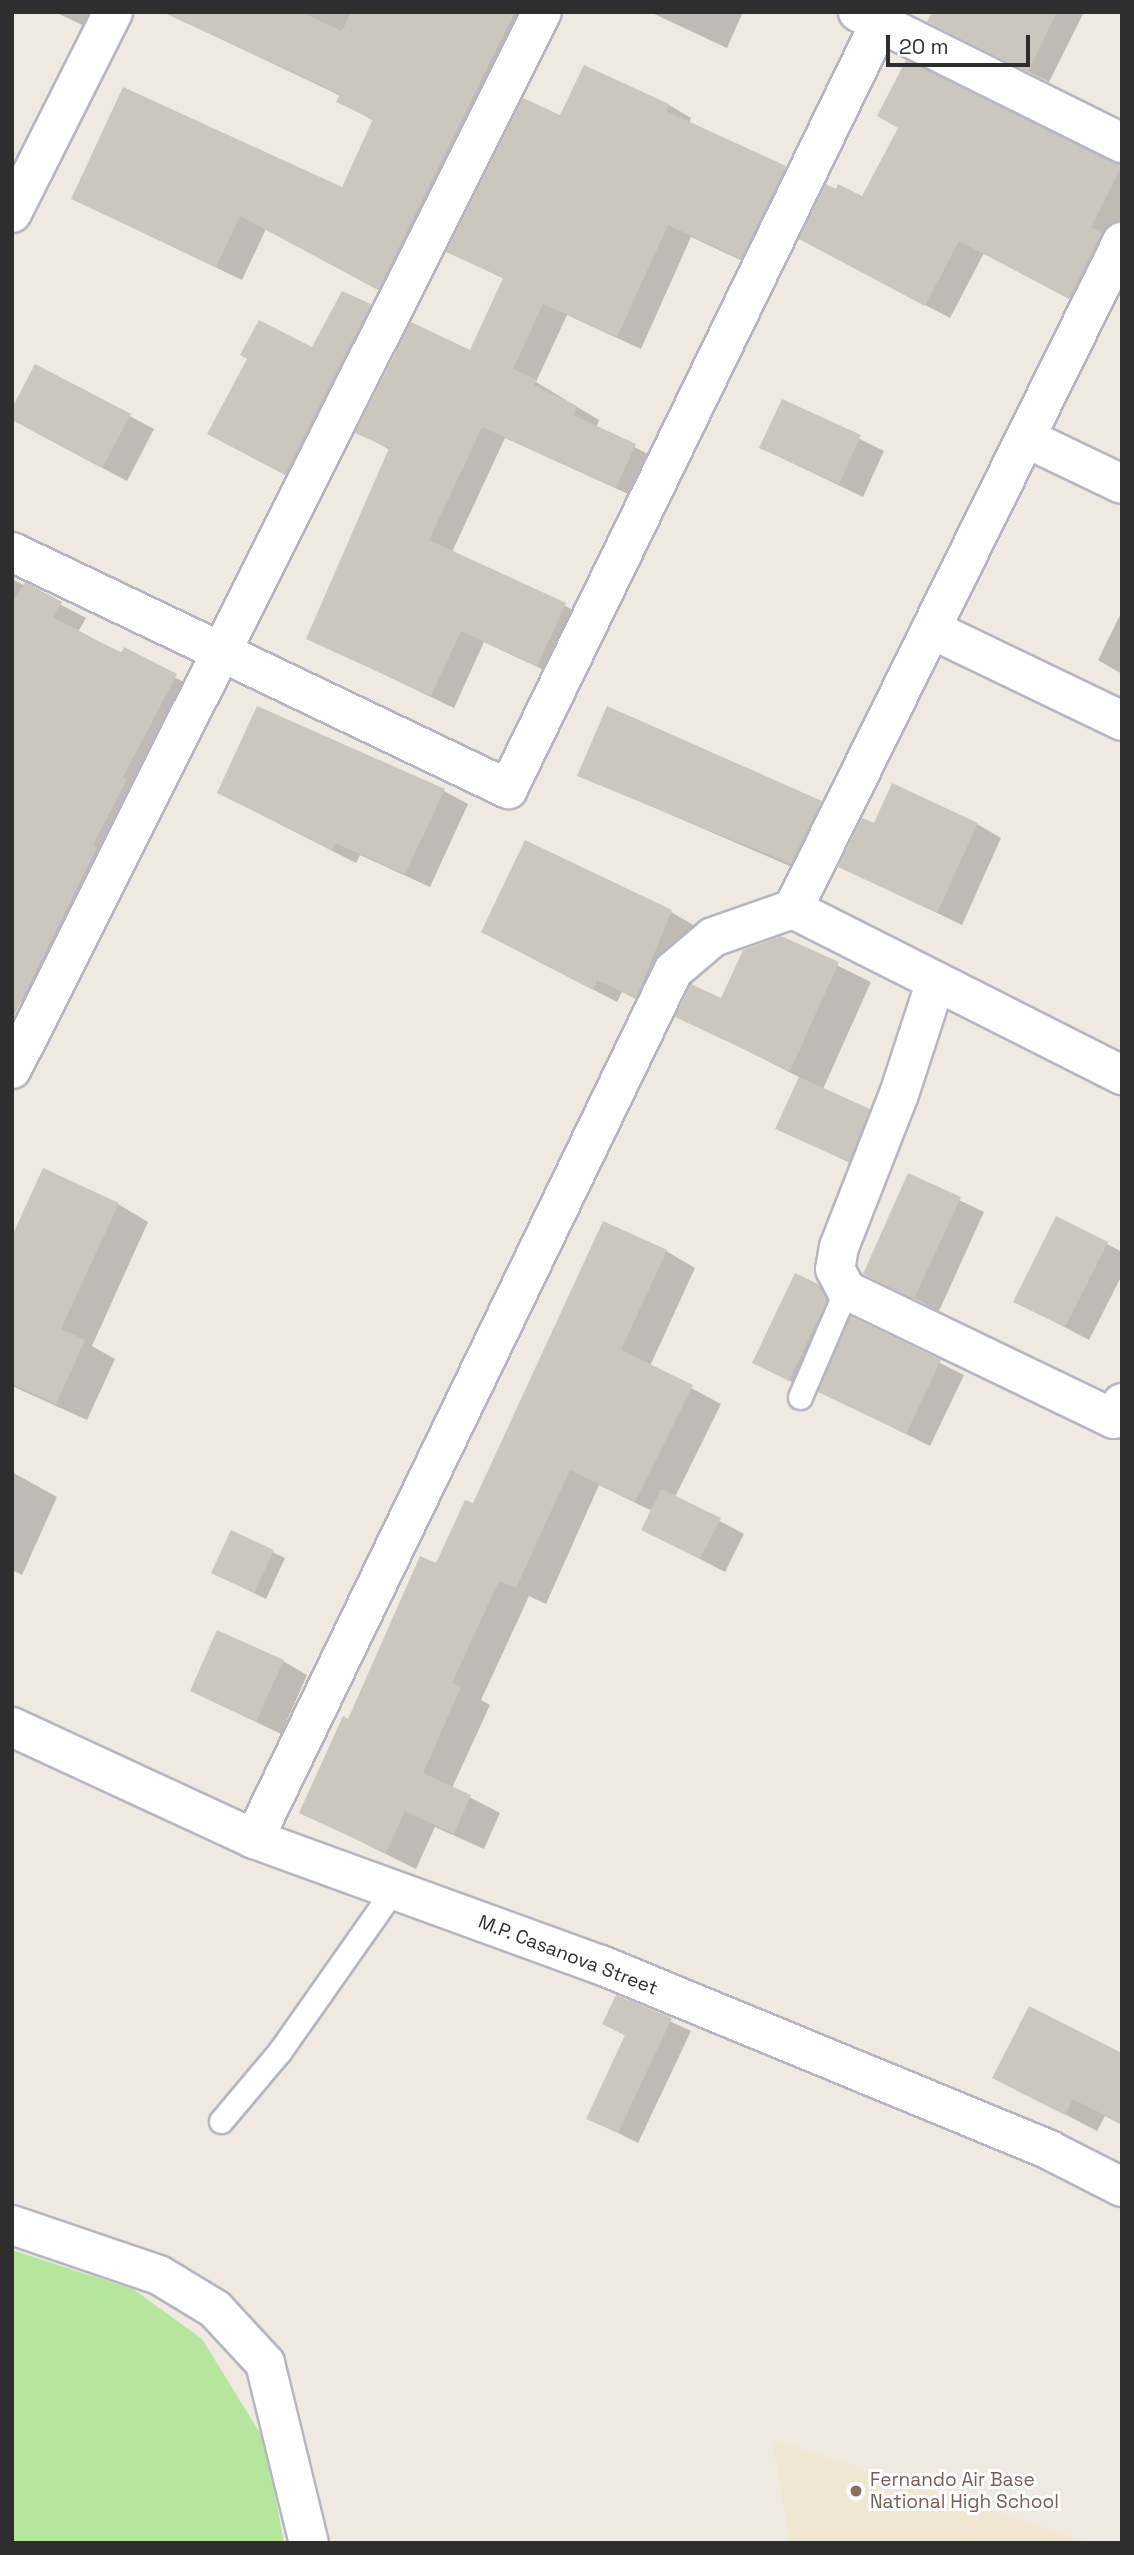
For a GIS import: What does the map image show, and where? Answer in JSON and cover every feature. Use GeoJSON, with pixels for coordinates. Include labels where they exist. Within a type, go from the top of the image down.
{"type":"FeatureCollection","features":[{"type":"Feature","properties":{"kind":"street"},"geometry":{"type":"LineString","coordinates":[[12,213],[113,12]]}},
{"type":"Feature","properties":{"kind":"street"},"geometry":{"type":"LineString","coordinates":[[12,1069],[542,12]]}},
{"type":"Feature","properties":{"kind":"street"},"geometry":{"type":"LineString","coordinates":[[12,552],[508,789],[869,17],[1122,143]]}},
{"type":"Feature","properties":{"kind":"street"},"geometry":{"type":"LineString","coordinates":[[254,1839],[673,971],[713,937],[793,909],[1122,242]]}},
{"type":"Feature","properties":{"kind":"street"},"geometry":{"type":"LineString","coordinates":[[1026,438],[1122,484]]}},
{"type":"Feature","properties":{"kind":"street"},"geometry":{"type":"LineString","coordinates":[[931,629],[1122,721]]}},
{"type":"Feature","properties":{"kind":"street"},"geometry":{"type":"LineString","coordinates":[[793,909],[935,984],[1122,1075]]}},
{"type":"Feature","properties":{"kind":"street"},"geometry":{"type":"LineString","coordinates":[[935,984],[899,1094],[839,1247],[835,1269],[846,1290],[1114,1419],[1122,1403]]}},
{"type":"Feature","properties":{"kind":"street","name":"M.P. Casanova Street"},"geometry":{"type":"LineString","coordinates":[[12,1727],[254,1839],[601,1965],[1049,2150],[1122,2187]]}},
{"type":"Feature","properties":{"kind":"street"},"geometry":{"type":"LineString","coordinates":[[12,2225],[159,2275],[224,2318],[265,2363],[309,2543]]}},
{"type":"Feature","properties":{"kind":"lane"},"geometry":{"type":"LineString","coordinates":[[800,1397],[846,1290]]}},
{"type":"Feature","properties":{"kind":"lane"},"geometry":{"type":"LineString","coordinates":[[221,2121],[280,2051],[393,1890]]}},
{"type":"Feature","properties":{"kind":"shaded area","name":"Fernando Air Base National High School"},"geometry":{"type":"Polygon","coordinates":[[[772,2439],[1091,2543],[790,2543],[772,2439]]]}},
{"type":"Feature","properties":{"kind":"green space"},"geometry":{"type":"Polygon","coordinates":[[[12,2250],[133,2289],[202,2339],[265,2441],[284,2543],[12,2543],[12,2250]]]}},
{"type":"Feature","properties":{"kind":"building"},"geometry":{"type":"Polygon","coordinates":[[[162,12],[301,12],[342,31],[351,12],[515,12],[378,290],[240,216],[216,267],[71,199],[123,87],[342,187],[373,119],[336,102],[340,94],[162,12]]]}},
{"type":"Feature","properties":{"kind":"building"},"geometry":{"type":"Polygon","coordinates":[[[932,12],[1057,12],[1028,72],[927,22],[932,12]]]}},
{"type":"Feature","properties":{"kind":"building"},"geometry":{"type":"Polygon","coordinates":[[[906,60],[1122,165],[1091,227],[1102,233],[1069,299],[959,241],[925,306],[799,239],[826,184],[836,189],[838,184],[862,196],[898,128],[877,116],[906,60]]]}},
{"type":"Feature","properties":{"kind":"building"},"geometry":{"type":"Polygon","coordinates":[[[584,65],[669,104],[666,111],[786,166],[741,259],[668,225],[617,337],[543,304],[513,369],[537,380],[534,385],[577,406],[573,415],[636,444],[616,488],[482,427],[429,540],[566,603],[537,666],[461,631],[431,696],[306,639],[389,448],[355,433],[411,322],[470,350],[503,278],[446,252],[523,98],[560,115],[584,65]]]}},
{"type":"Feature","properties":{"kind":"building"},"geometry":{"type":"Polygon","coordinates":[[[342,291],[371,304],[285,475],[207,434],[247,359],[240,355],[259,320],[312,347],[342,291]]]}},
{"type":"Feature","properties":{"kind":"building"},"geometry":{"type":"Polygon","coordinates":[[[35,364],[131,414],[102,468],[12,420],[12,408],[35,364]]]}},
{"type":"Feature","properties":{"kind":"building"},"geometry":{"type":"Polygon","coordinates":[[[782,399],[861,435],[839,484],[759,448],[782,399]]]}},
{"type":"Feature","properties":{"kind":"building"},"geometry":{"type":"Polygon","coordinates":[[[25,582],[62,602],[53,617],[121,653],[124,647],[177,674],[123,777],[127,779],[93,845],[97,847],[12,1020],[12,596],[16,598],[25,582]]]}},
{"type":"Feature","properties":{"kind":"building"},"geometry":{"type":"Polygon","coordinates":[[[257,706],[445,789],[405,874],[335,843],[332,850],[217,793],[257,706]]]}},
{"type":"Feature","properties":{"kind":"building"},"geometry":{"type":"Polygon","coordinates":[[[607,706],[822,801],[791,864],[577,776],[607,706]]]}},
{"type":"Feature","properties":{"kind":"building"},"geometry":{"type":"Polygon","coordinates":[[[892,783],[978,823],[937,913],[838,867],[862,818],[874,823],[892,783]]]}},
{"type":"Feature","properties":{"kind":"building"},"geometry":{"type":"Polygon","coordinates":[[[525,840],[672,910],[636,998],[597,980],[593,990],[481,932],[525,840]]]}},
{"type":"Feature","properties":{"kind":"building"},"geometry":{"type":"Polygon","coordinates":[[[781,936],[839,962],[790,1071],[675,1017],[691,984],[721,998],[743,950],[781,936]]]}},
{"type":"Feature","properties":{"kind":"building"},"geometry":{"type":"Polygon","coordinates":[[[799,1077],[870,1109],[849,1162],[775,1129],[799,1077]]]}},
{"type":"Feature","properties":{"kind":"building"},"geometry":{"type":"Polygon","coordinates":[[[43,1168],[119,1203],[61,1329],[85,1340],[56,1404],[12,1384],[12,1236],[43,1168]]]}},
{"type":"Feature","properties":{"kind":"building"},"geometry":{"type":"Polygon","coordinates":[[[908,1173],[961,1197],[914,1299],[863,1274],[908,1173]]]}},
{"type":"Feature","properties":{"kind":"building"},"geometry":{"type":"Polygon","coordinates":[[[1056,1216],[1108,1242],[1065,1327],[1013,1302],[1056,1216]]]}},
{"type":"Feature","properties":{"kind":"building"},"geometry":{"type":"Polygon","coordinates":[[[603,1221],[667,1250],[621,1350],[693,1385],[635,1502],[570,1470],[516,1588],[499,1581],[452,1683],[461,1687],[423,1773],[471,1795],[454,1834],[405,1811],[386,1853],[299,1813],[343,1716],[348,1719],[420,1556],[436,1563],[465,1500],[473,1503],[603,1221]]]}},
{"type":"Feature","properties":{"kind":"building"},"geometry":{"type":"Polygon","coordinates":[[[795,1273],[818,1284],[827,1300],[789,1381],[752,1363],[795,1273]]]}},
{"type":"Feature","properties":{"kind":"building"},"geometry":{"type":"Polygon","coordinates":[[[850,1316],[941,1360],[906,1434],[818,1392],[850,1316]]]}},
{"type":"Feature","properties":{"kind":"building"},"geometry":{"type":"Polygon","coordinates":[[[661,1489],[721,1518],[700,1559],[641,1530],[661,1489]]]}},
{"type":"Feature","properties":{"kind":"building"},"geometry":{"type":"Polygon","coordinates":[[[231,1530],[274,1550],[254,1593],[211,1573],[231,1530]]]}},
{"type":"Feature","properties":{"kind":"building"},"geometry":{"type":"Polygon","coordinates":[[[217,1630],[284,1660],[256,1722],[190,1691],[217,1630]]]}},
{"type":"Feature","properties":{"kind":"building"},"geometry":{"type":"Polygon","coordinates":[[[616,1995],[672,2018],[618,2133],[586,2119],[625,2035],[602,2024],[616,1995]]]}},
{"type":"Feature","properties":{"kind":"building"},"geometry":{"type":"Polygon","coordinates":[[[1029,2006],[1122,2053],[1122,2124],[1073,2099],[1065,2115],[992,2078],[1029,2006]]]}},
{"type":"Feature","properties":{"kind":"place","name":"Fernando Air Base National High School"},"geometry":{"type":"Point","coordinates":[856,2491]}}]}
